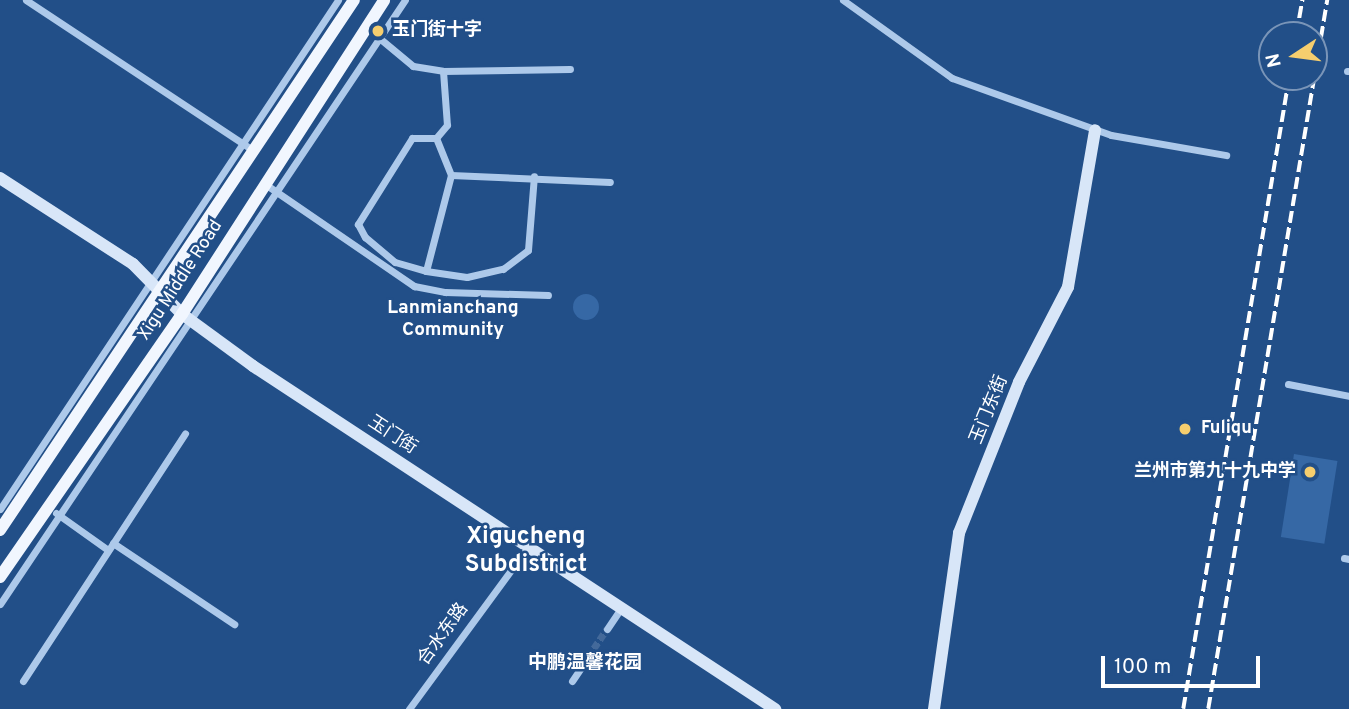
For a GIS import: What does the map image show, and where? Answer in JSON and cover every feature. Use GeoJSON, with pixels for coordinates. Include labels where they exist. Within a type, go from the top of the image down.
{"type":"FeatureCollection","features":[{"type":"Feature","properties":{"kind":"main road","name":"Xigu Middle Road"},"geometry":{"type":"LineString","coordinates":[[0,530],[161,290],[248,146],[354,0]]}},
{"type":"Feature","properties":{"kind":"main road","name":"Xigu Middle Road"},"geometry":{"type":"LineString","coordinates":[[0,577],[47,507],[187,317],[265,184],[384,0]]}},
{"type":"Feature","properties":{"kind":"street"},"geometry":{"type":"LineString","coordinates":[[26,0],[248,146]]}},
{"type":"Feature","properties":{"kind":"street"},"geometry":{"type":"LineString","coordinates":[[0,509],[149,280],[248,146],[338,0]]}},
{"type":"Feature","properties":{"kind":"street"},"geometry":{"type":"LineString","coordinates":[[0,604],[187,317],[277,192],[405,0]]}},
{"type":"Feature","properties":{"kind":"street"},"geometry":{"type":"LineString","coordinates":[[843,0],[952,78],[1095,130],[1226,155]]}},
{"type":"Feature","properties":{"kind":"street"},"geometry":{"type":"LineString","coordinates":[[366,27],[413,66],[443,71],[570,69]]}},
{"type":"Feature","properties":{"kind":"street"},"geometry":{"type":"LineString","coordinates":[[443,71],[447,125],[436,138],[412,138],[358,224],[365,237],[395,262],[426,271],[467,277],[503,269],[528,250],[534,176]]}},
{"type":"Feature","properties":{"kind":"street","name":"玉门东街"},"geometry":{"type":"LineString","coordinates":[[934,709],[959,533],[1019,382],[1068,287],[1095,130]]}},
{"type":"Feature","properties":{"kind":"street"},"geometry":{"type":"LineString","coordinates":[[426,271],[451,175],[436,138]]}},
{"type":"Feature","properties":{"kind":"street"},"geometry":{"type":"LineString","coordinates":[[451,175],[534,176],[610,182]]}},
{"type":"Feature","properties":{"kind":"street","name":"玉门街"},"geometry":{"type":"LineString","coordinates":[[0,178],[149,280],[187,317],[528,547],[775,709]]}},
{"type":"Feature","properties":{"kind":"street"},"geometry":{"type":"LineString","coordinates":[[265,184],[414,286],[445,292],[548,295]]}},
{"type":"Feature","properties":{"kind":"street"},"geometry":{"type":"LineString","coordinates":[[1288,384],[1349,396]]}},
{"type":"Feature","properties":{"kind":"street"},"geometry":{"type":"LineString","coordinates":[[23,681],[184,433]]}},
{"type":"Feature","properties":{"kind":"street"},"geometry":{"type":"LineString","coordinates":[[47,507],[234,624]]}},
{"type":"Feature","properties":{"kind":"street","name":"合水东路"},"geometry":{"type":"LineString","coordinates":[[409,709],[528,547]]}},
{"type":"Feature","properties":{"kind":"street"},"geometry":{"type":"LineString","coordinates":[[607,629],[621,608]]}},
{"type":"Feature","properties":{"kind":"street"},"geometry":{"type":"LineString","coordinates":[[572,681],[588,657]]}},
{"type":"Feature","properties":{"kind":"shaded area"},"geometry":{"type":"Polygon","coordinates":[[[586,294],[595,298],[599,307],[595,316],[586,320],[577,316],[573,307],[577,298],[586,294]]]}},
{"type":"Feature","properties":{"kind":"shaded area"},"geometry":{"type":"Polygon","coordinates":[[[1294,454],[1337,461],[1324,544],[1281,537],[1294,454]]]}},
{"type":"Feature","properties":{"kind":"tunnel"},"geometry":{"type":"LineString","coordinates":[[588,657],[607,629]]}},
{"type":"Feature","properties":{"kind":"railway"},"geometry":{"type":"LineString","coordinates":[[1298,21],[1302,0]]}},
{"type":"Feature","properties":{"kind":"railway"},"geometry":{"type":"LineString","coordinates":[[1208,709],[1327,0]]}},
{"type":"Feature","properties":{"kind":"railway"},"geometry":{"type":"LineString","coordinates":[[1183,709],[1287,91]]}},
{"type":"Feature","properties":{"kind":"place","name":"玉门街十字"},"geometry":{"type":"Point","coordinates":[378,31]}},
{"type":"Feature","properties":{"kind":"place","name":"Fuliqu"},"geometry":{"type":"Point","coordinates":[1185,429]}},
{"type":"Feature","properties":{"kind":"place","name":"兰州市第九十九中学"},"geometry":{"type":"Point","coordinates":[1310,472]}},
{"type":"Feature","properties":{"kind":"district","name":"Lanmianchang Community"},"geometry":{"type":"Point","coordinates":[453,320]}},
{"type":"Feature","properties":{"kind":"district","name":"Xigucheng Subdistrict"},"geometry":{"type":"Point","coordinates":[526,552]}},
{"type":"Feature","properties":{"kind":"district","name":"中鹏温馨花园"},"geometry":{"type":"Point","coordinates":[585,664]}}]}
